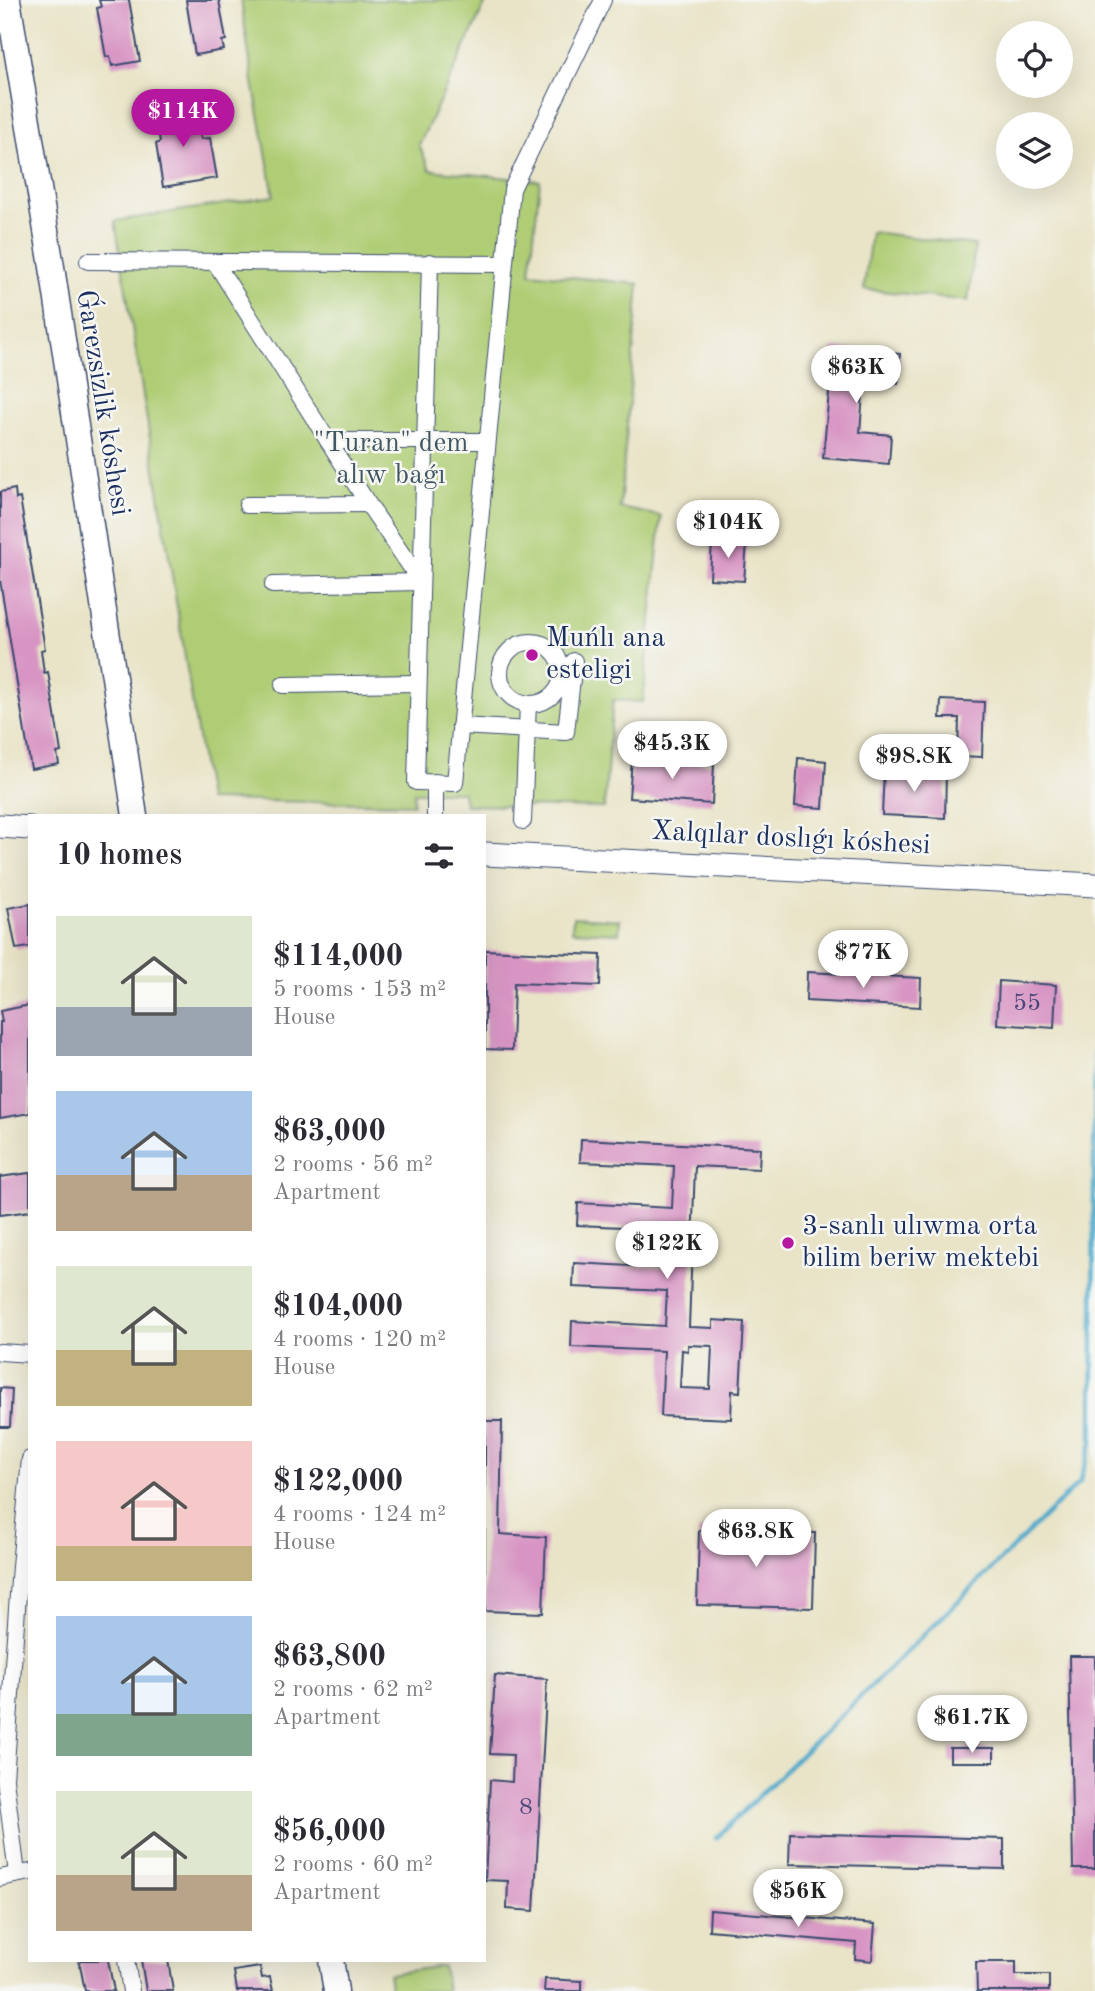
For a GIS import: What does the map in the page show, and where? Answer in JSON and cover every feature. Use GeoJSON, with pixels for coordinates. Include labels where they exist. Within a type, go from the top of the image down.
{"type":"FeatureCollection","features":[{"type":"Feature","properties":{"kind":"main road","name":"Ǵarezsizlik kóshesi"},"geometry":{"type":"LineString","coordinates":[[8,0],[52,267],[135,814]]}},
{"type":"Feature","properties":{"kind":"main road"},"geometry":{"type":"LineString","coordinates":[[331,1962],[336,1991]]}},
{"type":"Feature","properties":{"kind":"street"},"geometry":{"type":"LineString","coordinates":[[430,262],[416,782],[455,783],[512,189],[603,0]]}},
{"type":"Feature","properties":{"kind":"street"},"geometry":{"type":"LineString","coordinates":[[88,261],[504,264]]}},
{"type":"Feature","properties":{"kind":"street"},"geometry":{"type":"LineString","coordinates":[[215,261],[368,504],[421,582]]}},
{"type":"Feature","properties":{"kind":"street"},"geometry":{"type":"LineString","coordinates":[[328,441],[487,441]]}},
{"type":"Feature","properties":{"kind":"street"},"geometry":{"type":"LineString","coordinates":[[247,505],[368,504]]}},
{"type":"Feature","properties":{"kind":"street"},"geometry":{"type":"LineString","coordinates":[[273,585],[421,582]]}},
{"type":"Feature","properties":{"kind":"street"},"geometry":{"type":"LineString","coordinates":[[529,642],[549,648],[561,665],[570,671],[547,700],[528,704],[519,702],[505,689],[500,670],[510,651],[529,642]]}},
{"type":"Feature","properties":{"kind":"street"},"geometry":{"type":"LineString","coordinates":[[460,726],[566,732],[570,671]]}},
{"type":"Feature","properties":{"kind":"street"},"geometry":{"type":"LineString","coordinates":[[283,685],[418,683]]}},
{"type":"Feature","properties":{"kind":"street"},"geometry":{"type":"LineString","coordinates":[[523,821],[528,704]]}},
{"type":"Feature","properties":{"kind":"street"},"geometry":{"type":"LineString","coordinates":[[435,782],[435,814]]}},
{"type":"Feature","properties":{"kind":"street"},"geometry":{"type":"LineString","coordinates":[[0,826],[28,828]]}},
{"type":"Feature","properties":{"kind":"street","name":"Xalqılar doslıǵı kóshesi"},"geometry":{"type":"LineString","coordinates":[[486,854],[1095,885]]}},
{"type":"Feature","properties":{"kind":"street"},"geometry":{"type":"LineString","coordinates":[[0,1352],[28,1354]]}},
{"type":"Feature","properties":{"kind":"street"},"geometry":{"type":"LineString","coordinates":[[0,1878],[24,1873],[5,1779],[28,1480]]}},
{"type":"Feature","properties":{"kind":"street"},"geometry":{"type":"LineString","coordinates":[[126,1962],[131,1991]]}},
{"type":"Feature","properties":{"kind":"green space","name":"\"Turan\" dem alıw baǵı"},"geometry":{"type":"Polygon","coordinates":[[[241,0],[487,0],[419,145],[430,170],[540,181],[530,273],[639,284],[620,508],[661,516],[643,702],[613,700],[604,808],[465,805],[463,792],[414,792],[413,804],[208,800],[115,221],[274,196],[241,0]]]}},
{"type":"Feature","properties":{"kind":"green space"},"geometry":{"type":"Polygon","coordinates":[[[871,232],[975,245],[968,301],[864,289],[871,232]]]}},
{"type":"Feature","properties":{"kind":"green space"},"geometry":{"type":"Polygon","coordinates":[[[573,917],[620,920],[619,933],[572,931],[573,917]]]}},
{"type":"Feature","properties":{"kind":"green space"},"geometry":{"type":"Polygon","coordinates":[[[443,1966],[447,1991],[391,1991],[388,1974],[443,1966]]]}},
{"type":"Feature","properties":{"kind":"building"},"geometry":{"type":"Polygon","coordinates":[[[99,0],[129,0],[140,61],[112,66],[110,56],[106,57],[97,8],[101,7],[99,0]]]}},
{"type":"Feature","properties":{"kind":"building"},"geometry":{"type":"Polygon","coordinates":[[[186,0],[219,0],[226,40],[222,41],[224,50],[195,55],[186,0]]]}},
{"type":"Feature","properties":{"kind":"building"},"geometry":{"type":"Polygon","coordinates":[[[196,107],[201,139],[210,138],[217,178],[163,187],[156,144],[160,142],[155,114],[196,107]]]}},
{"type":"Feature","properties":{"kind":"building"},"geometry":{"type":"Polygon","coordinates":[[[833,348],[900,354],[898,384],[864,381],[860,432],[891,435],[889,464],[823,458],[833,348]]]}},
{"type":"Feature","properties":{"kind":"building"},"geometry":{"type":"Polygon","coordinates":[[[15,489],[16,499],[20,498],[45,649],[41,650],[44,673],[48,672],[61,752],[57,753],[59,764],[31,769],[0,580],[0,492],[15,489]]]}},
{"type":"Feature","properties":{"kind":"building"},"geometry":{"type":"Polygon","coordinates":[[[712,540],[747,542],[744,581],[710,579],[712,540]]]}},
{"type":"Feature","properties":{"kind":"building"},"geometry":{"type":"Polygon","coordinates":[[[941,700],[984,702],[982,757],[958,756],[959,718],[940,718],[941,700]]]}},
{"type":"Feature","properties":{"kind":"building"},"geometry":{"type":"Polygon","coordinates":[[[798,758],[826,761],[823,808],[795,806],[798,758]]]}},
{"type":"Feature","properties":{"kind":"building"},"geometry":{"type":"Polygon","coordinates":[[[632,759],[714,764],[712,804],[629,798],[632,759]]]}},
{"type":"Feature","properties":{"kind":"building"},"geometry":{"type":"Polygon","coordinates":[[[884,770],[946,773],[945,818],[882,815],[884,770]]]}},
{"type":"Feature","properties":{"kind":"building"},"geometry":{"type":"Polygon","coordinates":[[[28,904],[28,947],[16,949],[8,908],[28,904]]]}},
{"type":"Feature","properties":{"kind":"building"},"geometry":{"type":"Polygon","coordinates":[[[486,950],[601,955],[600,986],[514,983],[512,1050],[486,1049],[486,950]]]}},
{"type":"Feature","properties":{"kind":"building"},"geometry":{"type":"Polygon","coordinates":[[[807,972],[921,978],[920,1007],[806,1001],[807,972]]]}},
{"type":"Feature","properties":{"kind":"building"},"geometry":{"type":"Polygon","coordinates":[[[999,981],[1056,985],[1054,1028],[997,1024],[999,981]]]}},
{"type":"Feature","properties":{"kind":"building"},"geometry":{"type":"Polygon","coordinates":[[[28,1005],[28,1113],[0,1118],[2,1022],[0,1011],[28,1005]]]}},
{"type":"Feature","properties":{"kind":"building"},"geometry":{"type":"Polygon","coordinates":[[[581,1139],[760,1148],[759,1169],[695,1166],[689,1327],[713,1328],[713,1320],[744,1322],[740,1392],[732,1391],[731,1419],[661,1416],[664,1351],[571,1347],[572,1321],[665,1326],[667,1291],[573,1287],[574,1263],[669,1268],[670,1229],[577,1225],[578,1203],[672,1208],[674,1166],[580,1162],[581,1139]],[[688,1345],[688,1351],[682,1350],[680,1388],[710,1389],[712,1346],[688,1345]]]}},
{"type":"Feature","properties":{"kind":"building"},"geometry":{"type":"Polygon","coordinates":[[[28,1173],[28,1211],[0,1215],[0,1177],[28,1173]]]}},
{"type":"Feature","properties":{"kind":"building"},"geometry":{"type":"Polygon","coordinates":[[[0,1388],[12,1389],[10,1427],[0,1427],[0,1388]]]}},
{"type":"Feature","properties":{"kind":"building"},"geometry":{"type":"Polygon","coordinates":[[[486,1421],[502,1421],[500,1534],[546,1537],[543,1613],[486,1611],[486,1421]]]}},
{"type":"Feature","properties":{"kind":"building"},"geometry":{"type":"Polygon","coordinates":[[[699,1530],[815,1533],[813,1608],[697,1605],[699,1530]]]}},
{"type":"Feature","properties":{"kind":"building"},"geometry":{"type":"Polygon","coordinates":[[[1069,1656],[1095,1656],[1095,1869],[1073,1869],[1069,1656]]]}},
{"type":"Feature","properties":{"kind":"building"},"geometry":{"type":"Polygon","coordinates":[[[495,1675],[547,1679],[534,1911],[507,1909],[508,1881],[486,1880],[490,1780],[512,1782],[513,1755],[490,1754],[495,1675]]]}},
{"type":"Feature","properties":{"kind":"building"},"geometry":{"type":"Polygon","coordinates":[[[950,1748],[994,1748],[994,1762],[950,1762],[950,1748]]]}},
{"type":"Feature","properties":{"kind":"building"},"geometry":{"type":"Polygon","coordinates":[[[790,1833],[1004,1839],[1004,1869],[789,1864],[790,1833]]]}},
{"type":"Feature","properties":{"kind":"building"},"geometry":{"type":"Polygon","coordinates":[[[710,1910],[875,1924],[872,1961],[855,1959],[856,1943],[709,1930],[710,1910]]]}},
{"type":"Feature","properties":{"kind":"building"},"geometry":{"type":"Polygon","coordinates":[[[79,1962],[108,1962],[114,1991],[85,1991],[79,1962]]]}},
{"type":"Feature","properties":{"kind":"building"},"geometry":{"type":"Polygon","coordinates":[[[141,1962],[168,1962],[173,1991],[146,1991],[141,1962]]]}},
{"type":"Feature","properties":{"kind":"building"},"geometry":{"type":"Polygon","coordinates":[[[976,1962],[1016,1962],[1016,1975],[1049,1975],[1049,1991],[977,1991],[976,1962]]]}},
{"type":"Feature","properties":{"kind":"building"},"geometry":{"type":"Polygon","coordinates":[[[260,1967],[262,1978],[270,1977],[273,1991],[237,1991],[234,1971],[260,1967]]]}},
{"type":"Feature","properties":{"kind":"building"},"geometry":{"type":"Polygon","coordinates":[[[545,1979],[582,1981],[582,1991],[544,1991],[545,1979]]]}},
{"type":"Feature","properties":{"kind":"waterway"},"geometry":{"type":"LineString","coordinates":[[716,1838],[1080,1482],[1092,1442],[1095,1034]]}},
{"type":"Feature","properties":{"kind":"place","name":"Muńlı ana esteligi"},"geometry":{"type":"Point","coordinates":[532,655]}},
{"type":"Feature","properties":{"kind":"place","name":"3-sanlı ulıwma orta bilim beriw mektebi"},"geometry":{"type":"Point","coordinates":[788,1243]}}]}
